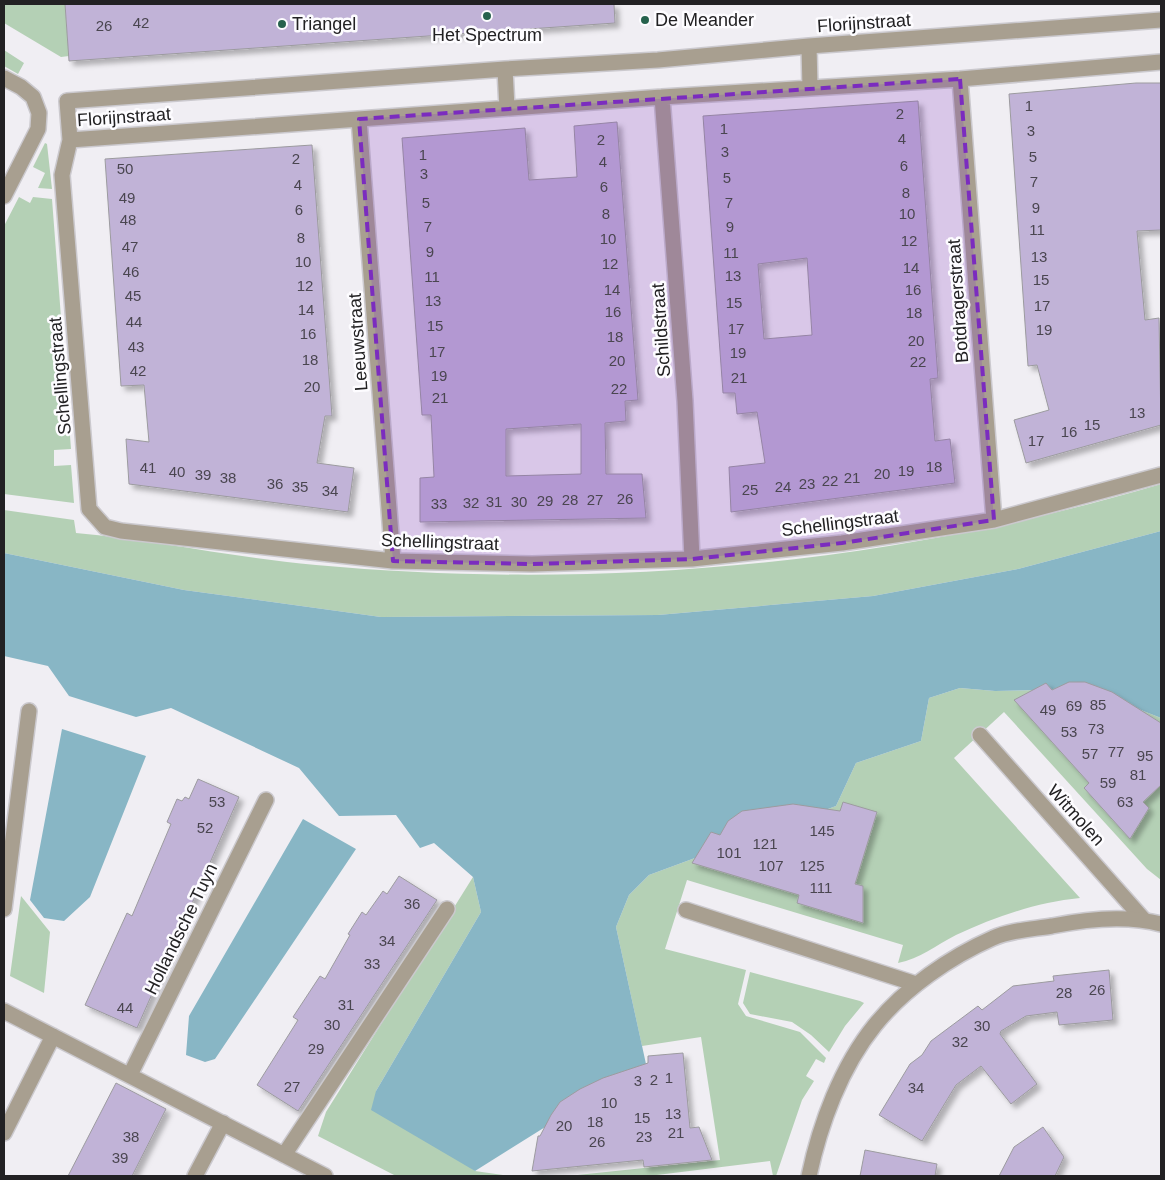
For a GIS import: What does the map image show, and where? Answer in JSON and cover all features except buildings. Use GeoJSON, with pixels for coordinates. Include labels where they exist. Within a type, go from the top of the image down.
{"type":"FeatureCollection","features":[{"type":"Feature","properties":{"kind":"street","name":"Florijnstraat"},"geometry":{"type":"LineString","coordinates":[[1161,20],[809,46],[658,60],[505,68],[67,101],[70,140],[662,97],[960,79],[1161,62]]}},
{"type":"Feature","properties":{"kind":"street","name":"Florijnstraat"},"geometry":{"type":"LineString","coordinates":[[809,46],[810,88]]}},
{"type":"Feature","properties":{"kind":"street"},"geometry":{"type":"LineString","coordinates":[[505,68],[507,108]]}},
{"type":"Feature","properties":{"kind":"street"},"geometry":{"type":"LineString","coordinates":[[4,78],[21,87],[33,97],[39,113],[38,129],[4,196]]}},
{"type":"Feature","properties":{"kind":"street","name":"Botdragerstraat"},"geometry":{"type":"LineString","coordinates":[[960,79],[994,520]]}},
{"type":"Feature","properties":{"kind":"street","name":"Schildstraat"},"geometry":{"type":"LineString","coordinates":[[662,97],[685,401],[692,559]]}},
{"type":"Feature","properties":{"kind":"street","name":"Leeuwstraat"},"geometry":{"type":"LineString","coordinates":[[359,119],[393,561]]}},
{"type":"Feature","properties":{"kind":"street","name":"Schellingstraat"},"geometry":{"type":"LineString","coordinates":[[70,140],[62,175],[89,509],[105,527],[121,531],[393,561],[532,564],[692,559],[842,543],[994,520],[1161,475]]}},
{"type":"Feature","properties":{"kind":"street"},"geometry":{"type":"LineString","coordinates":[[4,910],[29,711]]}},
{"type":"Feature","properties":{"kind":"street","name":"Witmolen"},"geometry":{"type":"LineString","coordinates":[[980,735],[1144,920]]}},
{"type":"Feature","properties":{"kind":"street","name":"Hollandsche Tuyn"},"geometry":{"type":"LineString","coordinates":[[130,1075],[266,800]]}},
{"type":"Feature","properties":{"kind":"street"},"geometry":{"type":"LineString","coordinates":[[284,1155],[447,909]]}},
{"type":"Feature","properties":{"kind":"street"},"geometry":{"type":"LineString","coordinates":[[686,910],[916,984]]}},
{"type":"Feature","properties":{"kind":"street"},"geometry":{"type":"LineString","coordinates":[[809,1176],[815,1146],[844,1072],[875,1024],[916,984],[995,937],[1075,922],[1144,920],[1161,924]]}},
{"type":"Feature","properties":{"kind":"street"},"geometry":{"type":"LineString","coordinates":[[4,1011],[325,1176]]}},
{"type":"Feature","properties":{"kind":"street"},"geometry":{"type":"LineString","coordinates":[[4,1133],[53,1036]]}},
{"type":"Feature","properties":{"kind":"street"},"geometry":{"type":"LineString","coordinates":[[195,1176],[223,1123]]}},
{"type":"Feature","properties":{"kind":"highlighted area"},"geometry":{"type":"Polygon","coordinates":[[[960,79],[994,520],[842,543],[692,559],[532,564],[393,561],[359,119],[960,79]]]}},
{"type":"Feature","properties":{"kind":"green space"},"geometry":{"type":"Polygon","coordinates":[[[4,4],[65,4],[69,56],[61,57],[4,23],[4,4]]]}},
{"type":"Feature","properties":{"kind":"green space"},"geometry":{"type":"Polygon","coordinates":[[[4,50],[24,63],[18,74],[4,66],[4,50]]]}},
{"type":"Feature","properties":{"kind":"green space"},"geometry":{"type":"Polygon","coordinates":[[[45,143],[47,144],[52,189],[38,188],[45,173],[33,167],[45,143]]]}},
{"type":"Feature","properties":{"kind":"green space"},"geometry":{"type":"Polygon","coordinates":[[[19,197],[30,203],[33,197],[52,199],[71,449],[54,450],[54,466],[71,465],[74,503],[4,494],[4,226],[19,197]]]}},
{"type":"Feature","properties":{"kind":"green space"},"geometry":{"type":"Polygon","coordinates":[[[1161,484],[1161,531],[1018,569],[873,596],[658,615],[381,617],[184,590],[4,553],[4,510],[74,520],[76,533],[316,565],[423,572],[529,575],[636,572],[743,565],[849,552],[954,534],[1058,512],[1161,484]]]}},
{"type":"Feature","properties":{"kind":"green space"},"geometry":{"type":"Polygon","coordinates":[[[960,688],[995,691],[1088,689],[1161,718],[1161,880],[1147,869],[1004,712],[954,758],[1080,898],[1048,903],[1001,916],[956,935],[914,958],[898,963],[903,945],[687,880],[665,949],[746,970],[738,1004],[746,1016],[800,1032],[826,1058],[824,1063],[816,1059],[806,1076],[814,1081],[802,1100],[776,1176],[773,1176],[770,1161],[649,1176],[568,1176],[720,1160],[701,1037],[642,1046],[616,927],[629,895],[649,875],[836,806],[856,763],[921,741],[929,698],[960,688]]]}},
{"type":"Feature","properties":{"kind":"green space"},"geometry":{"type":"Polygon","coordinates":[[[473,877],[481,912],[376,1091],[475,1171],[510,1176],[396,1176],[318,1136],[326,1112],[473,877]]]}},
{"type":"Feature","properties":{"kind":"green space"},"geometry":{"type":"Polygon","coordinates":[[[21,896],[50,932],[44,993],[10,976],[21,896]]]}},
{"type":"Feature","properties":{"kind":"green space"},"geometry":{"type":"Polygon","coordinates":[[[750,972],[864,1003],[845,1026],[829,1052],[811,1035],[792,1022],[750,1014],[743,1003],[750,972]]]}},
{"type":"Feature","properties":{"kind":"water"},"geometry":{"type":"Polygon","coordinates":[[[1161,531],[1161,718],[1088,689],[995,691],[960,688],[929,698],[921,741],[856,763],[836,806],[649,875],[629,895],[616,927],[646,1064],[475,1171],[371,1110],[376,1091],[481,912],[473,877],[434,843],[420,848],[396,815],[339,816],[299,768],[171,708],[136,717],[69,696],[48,666],[4,656],[4,553],[184,590],[381,617],[658,615],[873,596],[1018,569],[1161,531]]]}},
{"type":"Feature","properties":{"kind":"water"},"geometry":{"type":"Polygon","coordinates":[[[62,729],[146,756],[90,897],[64,921],[44,918],[30,900],[62,729]]]}},
{"type":"Feature","properties":{"kind":"water"},"geometry":{"type":"Polygon","coordinates":[[[303,819],[356,849],[215,1059],[205,1062],[186,1055],[189,1016],[303,819]]]}},
{"type":"Feature","properties":{"kind":"place","name":"Het Spectrum"},"geometry":{"type":"Point","coordinates":[487,16]}},
{"type":"Feature","properties":{"kind":"place","name":"De Meander"},"geometry":{"type":"Point","coordinates":[645,20]}},
{"type":"Feature","properties":{"kind":"place","name":"Triangel"},"geometry":{"type":"Point","coordinates":[282,24]}}]}
